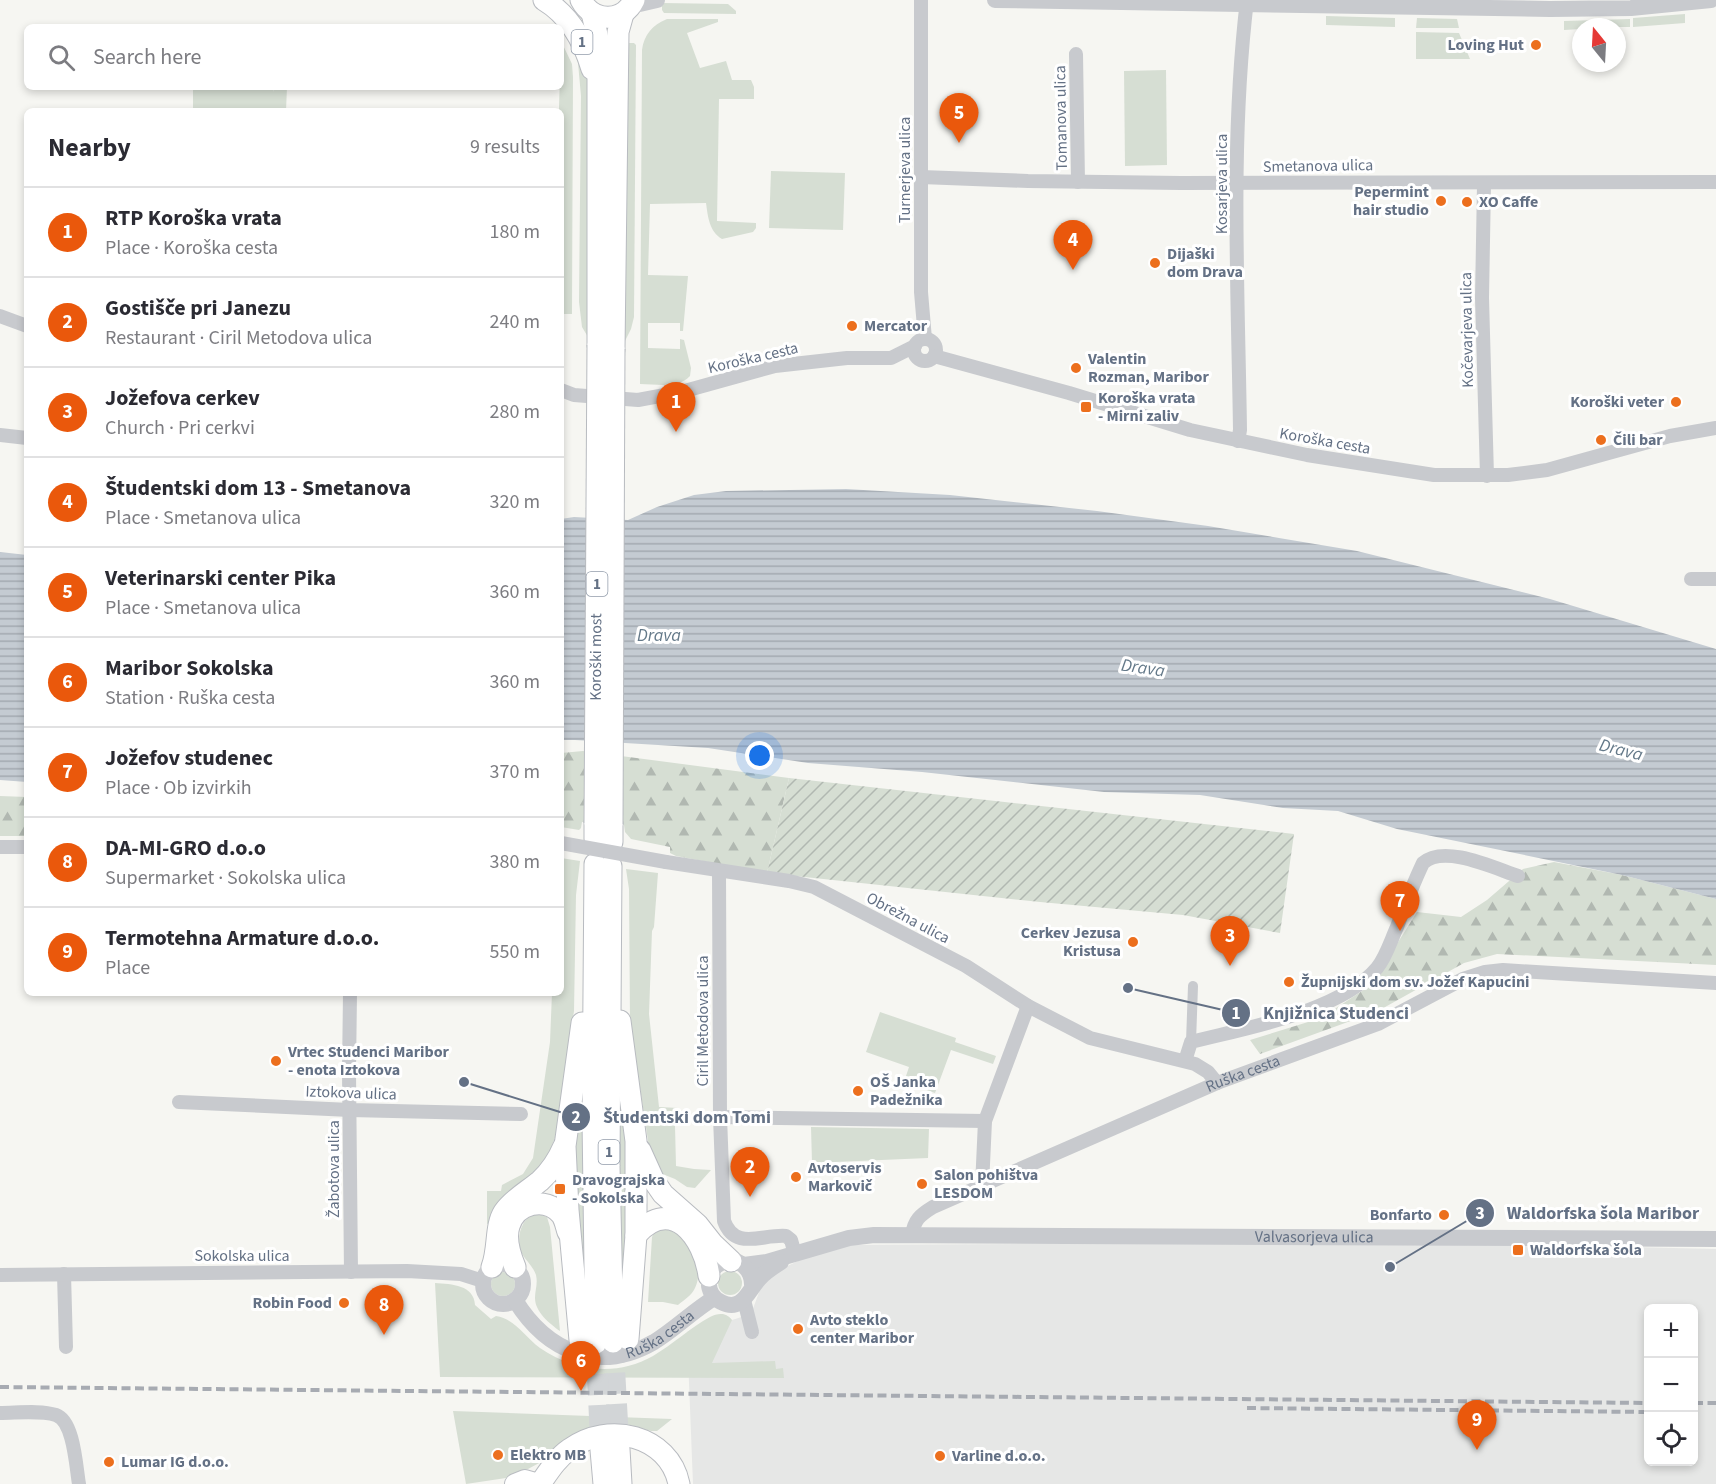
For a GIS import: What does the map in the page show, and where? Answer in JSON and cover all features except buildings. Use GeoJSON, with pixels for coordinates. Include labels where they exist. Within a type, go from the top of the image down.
{"type":"FeatureCollection","features":[{"type":"Feature","properties":{"kind":"main road","name":"1"},"geometry":{"type":"LineString","coordinates":[[544,0],[569,21],[583,44],[592,68],[598,96]]}},
{"type":"Feature","properties":{"kind":"main road","name":"1"},"geometry":{"type":"LineString","coordinates":[[587,7],[598,39],[606,347]]}},
{"type":"Feature","properties":{"kind":"main road"},"geometry":{"type":"LineString","coordinates":[[587,7],[602,18],[613,18],[630,7]]}},
{"type":"Feature","properties":{"kind":"main road","name":"1"},"geometry":{"type":"LineString","coordinates":[[606,347],[618,32],[630,7]]}},
{"type":"Feature","properties":{"kind":"main road","name":"Koroški most"},"geometry":{"type":"LineString","coordinates":[[603,832],[606,347]]}},
{"type":"Feature","properties":{"kind":"main road","name":"1"},"geometry":{"type":"LineString","coordinates":[[603,865],[602,963],[593,1210],[605,1341]]}},
{"type":"Feature","properties":{"kind":"main road"},"geometry":{"type":"LineString","coordinates":[[602,963],[619,997],[636,1141],[636,1235],[605,1341]]}},
{"type":"Feature","properties":{"kind":"main road"},"geometry":{"type":"LineString","coordinates":[[570,1238],[564,1146],[581,1036],[585,991],[602,963]]}},
{"type":"Feature","properties":{"kind":"main road"},"geometry":{"type":"LineString","coordinates":[[636,1141],[644,1163],[663,1194],[691,1217],[712,1243],[737,1263]]}},
{"type":"Feature","properties":{"kind":"main road"},"geometry":{"type":"LineString","coordinates":[[487,1274],[498,1250],[499,1224],[503,1214],[518,1198],[550,1172],[564,1146]]}},
{"type":"Feature","properties":{"kind":"main road"},"geometry":{"type":"LineString","coordinates":[[515,1267],[508,1244],[509,1226],[513,1218],[524,1207],[540,1203],[549,1205],[561,1215],[605,1341]]}},
{"type":"Feature","properties":{"kind":"main road"},"geometry":{"type":"LineString","coordinates":[[636,1235],[644,1226],[657,1219],[669,1219],[676,1222],[688,1230],[703,1250],[709,1276]]}},
{"type":"Feature","properties":{"kind":"main road"},"geometry":{"type":"LineString","coordinates":[[515,1484],[525,1480],[539,1484],[560,1457],[571,1448],[594,1436],[611,1433],[632,1436],[649,1443],[671,1463],[679,1484]]}},
{"type":"Feature","properties":{"kind":"main road"},"geometry":{"type":"LineString","coordinates":[[604,1484],[610,1450],[621,1484]]}},
{"type":"Feature","properties":{"kind":"street"},"geometry":{"type":"LineString","coordinates":[[630,7],[657,0]]}},
{"type":"Feature","properties":{"kind":"street","name":"Turnerjeva ulica"},"geometry":{"type":"LineString","coordinates":[[921,0],[921,292],[924,350]]}},
{"type":"Feature","properties":{"kind":"street"},"geometry":{"type":"LineString","coordinates":[[994,0],[1246,1],[1414,8],[1550,9],[1631,8],[1711,0]]}},
{"type":"Feature","properties":{"kind":"street","name":"Kosarjeva ulica"},"geometry":{"type":"LineString","coordinates":[[1238,441],[1240,430],[1239,89],[1246,1]]}},
{"type":"Feature","properties":{"kind":"street","name":"Tomanova ulica"},"geometry":{"type":"LineString","coordinates":[[1076,54],[1078,182]]}},
{"type":"Feature","properties":{"kind":"street","name":"Smetanova ulica"},"geometry":{"type":"LineString","coordinates":[[921,177],[1078,182],[1484,184],[1716,182]]}},
{"type":"Feature","properties":{"kind":"street","name":"Kočevarjeva ulica"},"geometry":{"type":"LineString","coordinates":[[1484,184],[1482,298],[1487,476]]}},
{"type":"Feature","properties":{"kind":"street"},"geometry":{"type":"LineString","coordinates":[[0,316],[24,325]]}},
{"type":"Feature","properties":{"kind":"street","name":"Koroška cesta"},"geometry":{"type":"LineString","coordinates":[[564,391],[574,395],[638,400],[681,392],[775,366],[847,358],[891,358],[924,350],[1190,430],[1368,466],[1434,475],[1487,476],[1547,470],[1670,436],[1716,428]]}},
{"type":"Feature","properties":{"kind":"street"},"geometry":{"type":"LineString","coordinates":[[0,435],[24,438]]}},
{"type":"Feature","properties":{"kind":"street"},"geometry":{"type":"LineString","coordinates":[[1691,579],[1716,579]]}},
{"type":"Feature","properties":{"kind":"street","name":"Obrežna ulica"},"geometry":{"type":"LineString","coordinates":[[564,844],[814,887],[966,966],[1028,1006],[1090,1038],[1185,1061],[1208,1072],[1217,1083]]}},
{"type":"Feature","properties":{"kind":"street"},"geometry":{"type":"LineString","coordinates":[[0,847],[24,847]]}},
{"type":"Feature","properties":{"kind":"street"},"geometry":{"type":"LineString","coordinates":[[1191,1042],[1310,1009],[1345,993],[1360,983],[1377,967],[1423,863],[1429,857],[1440,855],[1458,857],[1518,876]]}},
{"type":"Feature","properties":{"kind":"street","name":"Ciril Metodova ulica"},"geometry":{"type":"LineString","coordinates":[[719,871],[720,1117],[724,1221],[727,1229],[734,1236],[747,1239],[786,1236],[791,1240],[795,1254]]}},
{"type":"Feature","properties":{"kind":"street","name":"Ruška cesta"},"geometry":{"type":"LineString","coordinates":[[912,1235],[913,1224],[933,1207],[1217,1083],[1378,1024],[1463,979],[1485,972],[1503,970],[1716,983]]}},
{"type":"Feature","properties":{"kind":"street"},"geometry":{"type":"LineString","coordinates":[[1185,1061],[1191,1042],[1193,986]]}},
{"type":"Feature","properties":{"kind":"street","name":"Žabotova ulica"},"geometry":{"type":"LineString","coordinates":[[350,996],[351,1272]]}},
{"type":"Feature","properties":{"kind":"street"},"geometry":{"type":"LineString","coordinates":[[982,1186],[985,1121],[1028,1006]]}},
{"type":"Feature","properties":{"kind":"street","name":"Iztokova ulica"},"geometry":{"type":"LineString","coordinates":[[179,1102],[350,1110],[521,1114]]}},
{"type":"Feature","properties":{"kind":"street"},"geometry":{"type":"LineString","coordinates":[[720,1117],[985,1121]]}},
{"type":"Feature","properties":{"kind":"street"},"geometry":{"type":"LineString","coordinates":[[795,1254],[770,1269],[748,1294],[729,1305],[714,1298],[710,1290],[709,1276],[718,1265],[767,1262],[849,1238],[874,1235],[912,1235]]}},
{"type":"Feature","properties":{"kind":"street","name":"Valvasorjeva ulica"},"geometry":{"type":"LineString","coordinates":[[912,1235],[1716,1239]]}},
{"type":"Feature","properties":{"kind":"street"},"geometry":{"type":"LineString","coordinates":[[504,1263],[515,1267],[524,1282],[520,1296],[504,1304],[492,1301],[485,1294],[487,1274],[504,1263]]}},
{"type":"Feature","properties":{"kind":"street"},"geometry":{"type":"LineString","coordinates":[[737,1263],[752,1277],[748,1294],[752,1332]]}},
{"type":"Feature","properties":{"kind":"street","name":"Sokolska ulica"},"geometry":{"type":"LineString","coordinates":[[0,1275],[64,1278],[407,1271],[487,1274]]}},
{"type":"Feature","properties":{"kind":"street"},"geometry":{"type":"LineString","coordinates":[[64,1278],[66,1347]]}},
{"type":"Feature","properties":{"kind":"street","name":"Ruška cesta"},"geometry":{"type":"LineString","coordinates":[[515,1300],[531,1323],[545,1337],[560,1347],[588,1356],[605,1357],[636,1351],[656,1341],[714,1298]]}},
{"type":"Feature","properties":{"kind":"street"},"geometry":{"type":"LineString","coordinates":[[0,1413],[55,1414],[63,1418],[70,1431],[79,1484]]}},
{"type":"Feature","properties":{"kind":"shaded area"},"geometry":{"type":"Polygon","coordinates":[[[1411,1242],[1716,1249],[1716,1484],[693,1484],[687,1332],[715,1315],[726,1315],[732,1320],[751,1314],[761,1287],[773,1273],[802,1259],[845,1245],[1411,1242]]]}},
{"type":"Feature","properties":{"kind":"green space"},"geometry":{"type":"Polygon","coordinates":[[[662,3],[728,4],[736,11],[736,14],[664,13],[662,3]]]}},
{"type":"Feature","properties":{"kind":"green space"},"geometry":{"type":"Polygon","coordinates":[[[1685,14],[1685,23],[1633,27],[1633,18],[1685,14]]]}},
{"type":"Feature","properties":{"kind":"green space"},"geometry":{"type":"Polygon","coordinates":[[[1326,16],[1395,18],[1395,27],[1326,25],[1326,16]]]}},
{"type":"Feature","properties":{"kind":"green space"},"geometry":{"type":"Polygon","coordinates":[[[1417,18],[1457,19],[1459,28],[1416,28],[1417,18]]]}},
{"type":"Feature","properties":{"kind":"green space"},"geometry":{"type":"Polygon","coordinates":[[[667,19],[718,19],[718,22],[687,33],[700,68],[726,61],[732,80],[751,80],[754,87],[754,99],[719,99],[717,221],[756,223],[756,228],[753,232],[722,239],[712,228],[706,203],[650,204],[648,275],[688,276],[683,331],[680,331],[680,323],[648,323],[648,348],[680,349],[680,339],[684,340],[691,368],[690,376],[680,383],[667,385],[640,384],[642,50],[650,31],[667,19]]]}},
{"type":"Feature","properties":{"kind":"green space"},"geometry":{"type":"Polygon","coordinates":[[[1626,19],[1630,19],[1630,27],[1626,27],[1626,19]]]}},
{"type":"Feature","properties":{"kind":"green space"},"geometry":{"type":"Polygon","coordinates":[[[1564,21],[1572,21],[1572,30],[1564,30],[1564,21]]]}},
{"type":"Feature","properties":{"kind":"green space"},"geometry":{"type":"Polygon","coordinates":[[[1416,32],[1459,33],[1470,59],[1416,59],[1416,32]]]}},
{"type":"Feature","properties":{"kind":"green space"},"geometry":{"type":"Polygon","coordinates":[[[624,43],[636,45],[634,317],[625,341],[624,43]]]}},
{"type":"Feature","properties":{"kind":"green space"},"geometry":{"type":"Polygon","coordinates":[[[571,44],[588,75],[588,337],[582,327],[579,302],[581,96],[578,63],[571,44]]]}},
{"type":"Feature","properties":{"kind":"green space"},"geometry":{"type":"Polygon","coordinates":[[[564,47],[572,64],[573,77],[572,314],[564,314],[564,108],[559,107],[560,90],[564,90],[564,47]]]}},
{"type":"Feature","properties":{"kind":"green space"},"geometry":{"type":"Polygon","coordinates":[[[1166,70],[1167,165],[1125,166],[1124,71],[1166,70]]]}},
{"type":"Feature","properties":{"kind":"green space"},"geometry":{"type":"Polygon","coordinates":[[[193,90],[274,90],[274,92],[274,90],[287,90],[286,108],[193,108],[193,90]]]}},
{"type":"Feature","properties":{"kind":"green space"},"geometry":{"type":"Polygon","coordinates":[[[771,171],[845,173],[843,230],[769,228],[771,171]]]}},
{"type":"Feature","properties":{"kind":"green space"},"geometry":{"type":"Polygon","coordinates":[[[583,751],[789,778],[767,873],[676,856],[670,853],[670,847],[631,839],[625,832],[624,825],[582,822],[579,830],[564,828],[564,753],[583,751]]]}},
{"type":"Feature","properties":{"kind":"green space"},"geometry":{"type":"Polygon","coordinates":[[[789,778],[1294,834],[1280,933],[1183,915],[767,873],[789,778]]]}},
{"type":"Feature","properties":{"kind":"green space"},"geometry":{"type":"Polygon","coordinates":[[[0,796],[24,797],[24,836],[0,836],[0,796]]]}},
{"type":"Feature","properties":{"kind":"green space"},"geometry":{"type":"Polygon","coordinates":[[[564,858],[580,861],[576,895],[574,1011],[556,1135],[548,1156],[536,1172],[503,1197],[494,1209],[490,1223],[487,1224],[487,1191],[501,1191],[502,1185],[523,1174],[533,1158],[550,1042],[552,996],[564,996],[564,858]]]}},
{"type":"Feature","properties":{"kind":"green space"},"geometry":{"type":"Polygon","coordinates":[[[1554,862],[1622,875],[1716,899],[1716,965],[1497,954],[1464,963],[1378,1011],[1260,1054],[1250,1040],[1321,1018],[1371,985],[1417,912],[1461,917],[1487,900],[1523,869],[1554,862]]]}},
{"type":"Feature","properties":{"kind":"green space"},"geometry":{"type":"Polygon","coordinates":[[[626,869],[658,873],[652,931],[649,1014],[659,1107],[678,1108],[677,1126],[675,1126],[676,1166],[711,1170],[695,1188],[687,1187],[660,1173],[649,1147],[630,1022],[629,889],[626,869]]]}},
{"type":"Feature","properties":{"kind":"green space"},"geometry":{"type":"Polygon","coordinates":[[[880,1012],[956,1038],[955,1042],[996,1056],[993,1064],[951,1050],[935,1093],[904,1082],[909,1067],[866,1052],[880,1012]]]}},
{"type":"Feature","properties":{"kind":"green space"},"geometry":{"type":"Polygon","coordinates":[[[587,1043],[590,1342],[571,1179],[587,1043]]]}},
{"type":"Feature","properties":{"kind":"green space"},"geometry":{"type":"Polygon","coordinates":[[[617,1043],[630,1179],[619,1336],[617,1043]]]}},
{"type":"Feature","properties":{"kind":"green space"},"geometry":{"type":"Polygon","coordinates":[[[811,1127],[929,1129],[928,1158],[812,1163],[811,1127]]]}},
{"type":"Feature","properties":{"kind":"green space"},"geometry":{"type":"Polygon","coordinates":[[[536,1213],[547,1217],[550,1227],[560,1331],[540,1313],[535,1298],[536,1275],[521,1252],[519,1240],[521,1229],[527,1219],[536,1213]]]}},
{"type":"Feature","properties":{"kind":"green space"},"geometry":{"type":"Polygon","coordinates":[[[663,1229],[672,1231],[687,1243],[696,1260],[698,1270],[694,1291],[678,1305],[648,1302],[652,1237],[654,1233],[663,1229]]]}},
{"type":"Feature","properties":{"kind":"green space"},"geometry":{"type":"Polygon","coordinates":[[[730,1271],[739,1274],[742,1283],[739,1292],[730,1295],[721,1292],[718,1283],[721,1274],[730,1271]]]}},
{"type":"Feature","properties":{"kind":"green space"},"geometry":{"type":"Polygon","coordinates":[[[503,1272],[508,1273],[514,1279],[514,1289],[508,1295],[503,1296],[498,1295],[492,1289],[491,1284],[492,1279],[498,1273],[503,1272]]]}},
{"type":"Feature","properties":{"kind":"green space"},"geometry":{"type":"Polygon","coordinates":[[[435,1283],[455,1285],[471,1293],[475,1305],[491,1319],[496,1316],[509,1321],[540,1348],[553,1356],[581,1366],[595,1368],[610,1369],[639,1363],[710,1317],[725,1314],[732,1320],[712,1363],[775,1361],[776,1369],[783,1368],[784,1378],[440,1377],[435,1283]]]}},
{"type":"Feature","properties":{"kind":"green space"},"geometry":{"type":"Polygon","coordinates":[[[453,1411],[672,1419],[657,1431],[623,1423],[590,1427],[568,1438],[541,1462],[528,1469],[506,1478],[466,1484],[453,1411]]]}},
{"type":"Feature","properties":{"kind":"water","name":"Drava"},"geometry":{"type":"Polygon","coordinates":[[[846,489],[950,495],[1208,526],[1357,551],[1550,599],[1716,649],[1716,899],[1622,875],[1397,829],[1338,811],[1283,808],[1200,795],[1104,792],[922,772],[808,763],[708,748],[564,740],[564,519],[628,520],[657,507],[694,495],[726,491],[846,489]]]}},
{"type":"Feature","properties":{"kind":"water"},"geometry":{"type":"Polygon","coordinates":[[[0,552],[24,555],[24,782],[0,780],[0,552]]]}},
{"type":"Feature","properties":{"kind":"tunnel"},"geometry":{"type":"LineString","coordinates":[[613,1342],[619,1449]]}},
{"type":"Feature","properties":{"kind":"tunnel"},"geometry":{"type":"LineString","coordinates":[[596,1343],[601,1450]]}},
{"type":"Feature","properties":{"kind":"railway"},"geometry":{"type":"LineString","coordinates":[[0,1387],[1644,1403]]}},
{"type":"Feature","properties":{"kind":"railway"},"geometry":{"type":"LineString","coordinates":[[1698,1403],[1716,1403]]}},
{"type":"Feature","properties":{"kind":"railway"},"geometry":{"type":"LineString","coordinates":[[1247,1408],[1644,1412]]}},
{"type":"Feature","properties":{"kind":"place","name":"Loving Hut"},"geometry":{"type":"Point","coordinates":[1536,45]}},
{"type":"Feature","properties":{"kind":"place","name":"Veterinarski center Pika"},"geometry":{"type":"Point","coordinates":[959,143]}},
{"type":"Feature","properties":{"kind":"place","name":"Pepermint hair studio"},"geometry":{"type":"Point","coordinates":[1441,201]}},
{"type":"Feature","properties":{"kind":"place","name":"XO Caffe"},"geometry":{"type":"Point","coordinates":[1467,202]}},
{"type":"Feature","properties":{"kind":"place","name":"Dijaški dom Drava"},"geometry":{"type":"Point","coordinates":[1155,263]}},
{"type":"Feature","properties":{"kind":"place","name":"Študentski dom 13 - Smetanova"},"geometry":{"type":"Point","coordinates":[1073,270]}},
{"type":"Feature","properties":{"kind":"place","name":"Mercator"},"geometry":{"type":"Point","coordinates":[852,326]}},
{"type":"Feature","properties":{"kind":"place","name":"Valentin Rozman, Maribor"},"geometry":{"type":"Point","coordinates":[1076,368]}},
{"type":"Feature","properties":{"kind":"place","name":"Koroški veter"},"geometry":{"type":"Point","coordinates":[1676,402]}},
{"type":"Feature","properties":{"kind":"place","name":"Koroška vrata - Mirni zaliv"},"geometry":{"type":"Point","coordinates":[1086,407]}},
{"type":"Feature","properties":{"kind":"place","name":"RTP Koroška vrata"},"geometry":{"type":"Point","coordinates":[676,432]}},
{"type":"Feature","properties":{"kind":"place","name":"Čili bar"},"geometry":{"type":"Point","coordinates":[1601,440]}},
{"type":"Feature","properties":{"kind":"place","name":"Jožefov studenec"},"geometry":{"type":"Point","coordinates":[1400,931]}},
{"type":"Feature","properties":{"kind":"place","name":"Cerkev Jezusa Kristusa"},"geometry":{"type":"Point","coordinates":[1133,942]}},
{"type":"Feature","properties":{"kind":"place","name":"Jožefova cerkev"},"geometry":{"type":"Point","coordinates":[1230,966]}},
{"type":"Feature","properties":{"kind":"place","name":"Župnijski dom sv. Jožef Kapucini"},"geometry":{"type":"Point","coordinates":[1289,982]}},
{"type":"Feature","properties":{"kind":"place","name":"Knjižnica Studenci"},"geometry":{"type":"Point","coordinates":[1128,988]}},
{"type":"Feature","properties":{"kind":"place","name":"Vrtec Studenci Maribor - enota Iztokova"},"geometry":{"type":"Point","coordinates":[276,1061]}},
{"type":"Feature","properties":{"kind":"place","name":"Študentski dom Tomi"},"geometry":{"type":"Point","coordinates":[464,1082]}},
{"type":"Feature","properties":{"kind":"place","name":"OŠ Janka Padežnika"},"geometry":{"type":"Point","coordinates":[858,1091]}},
{"type":"Feature","properties":{"kind":"place","name":"Avtoservis Markovič"},"geometry":{"type":"Point","coordinates":[796,1177]}},
{"type":"Feature","properties":{"kind":"place","name":"Salon pohištva LESDOM"},"geometry":{"type":"Point","coordinates":[922,1184]}},
{"type":"Feature","properties":{"kind":"place","name":"Dravograjska - Sokolska"},"geometry":{"type":"Point","coordinates":[560,1189]}},
{"type":"Feature","properties":{"kind":"place","name":"Gostišče pri Janezu"},"geometry":{"type":"Point","coordinates":[750,1197]}},
{"type":"Feature","properties":{"kind":"place","name":"Bonfarto"},"geometry":{"type":"Point","coordinates":[1444,1215]}},
{"type":"Feature","properties":{"kind":"place","name":"Waldorfska šola"},"geometry":{"type":"Point","coordinates":[1518,1250]}},
{"type":"Feature","properties":{"kind":"place","name":"Waldorfska šola Maribor"},"geometry":{"type":"Point","coordinates":[1390,1267]}},
{"type":"Feature","properties":{"kind":"place","name":"Robin Food"},"geometry":{"type":"Point","coordinates":[344,1303]}},
{"type":"Feature","properties":{"kind":"place","name":"Avto steklo center Maribor"},"geometry":{"type":"Point","coordinates":[798,1329]}},
{"type":"Feature","properties":{"kind":"place","name":"DA-MI-GRO d.o.o"},"geometry":{"type":"Point","coordinates":[384,1335]}},
{"type":"Feature","properties":{"kind":"place","name":"Maribor Sokolska"},"geometry":{"type":"Point","coordinates":[581,1391]}},
{"type":"Feature","properties":{"kind":"place","name":"Termotehna Armature d.o.o."},"geometry":{"type":"Point","coordinates":[1477,1450]}},
{"type":"Feature","properties":{"kind":"place","name":"Elektro MB"},"geometry":{"type":"Point","coordinates":[498,1455]}},
{"type":"Feature","properties":{"kind":"place","name":"Varline d.o.o."},"geometry":{"type":"Point","coordinates":[940,1456]}},
{"type":"Feature","properties":{"kind":"place","name":"Lumar IG d.o.o."},"geometry":{"type":"Point","coordinates":[109,1462]}}]}
